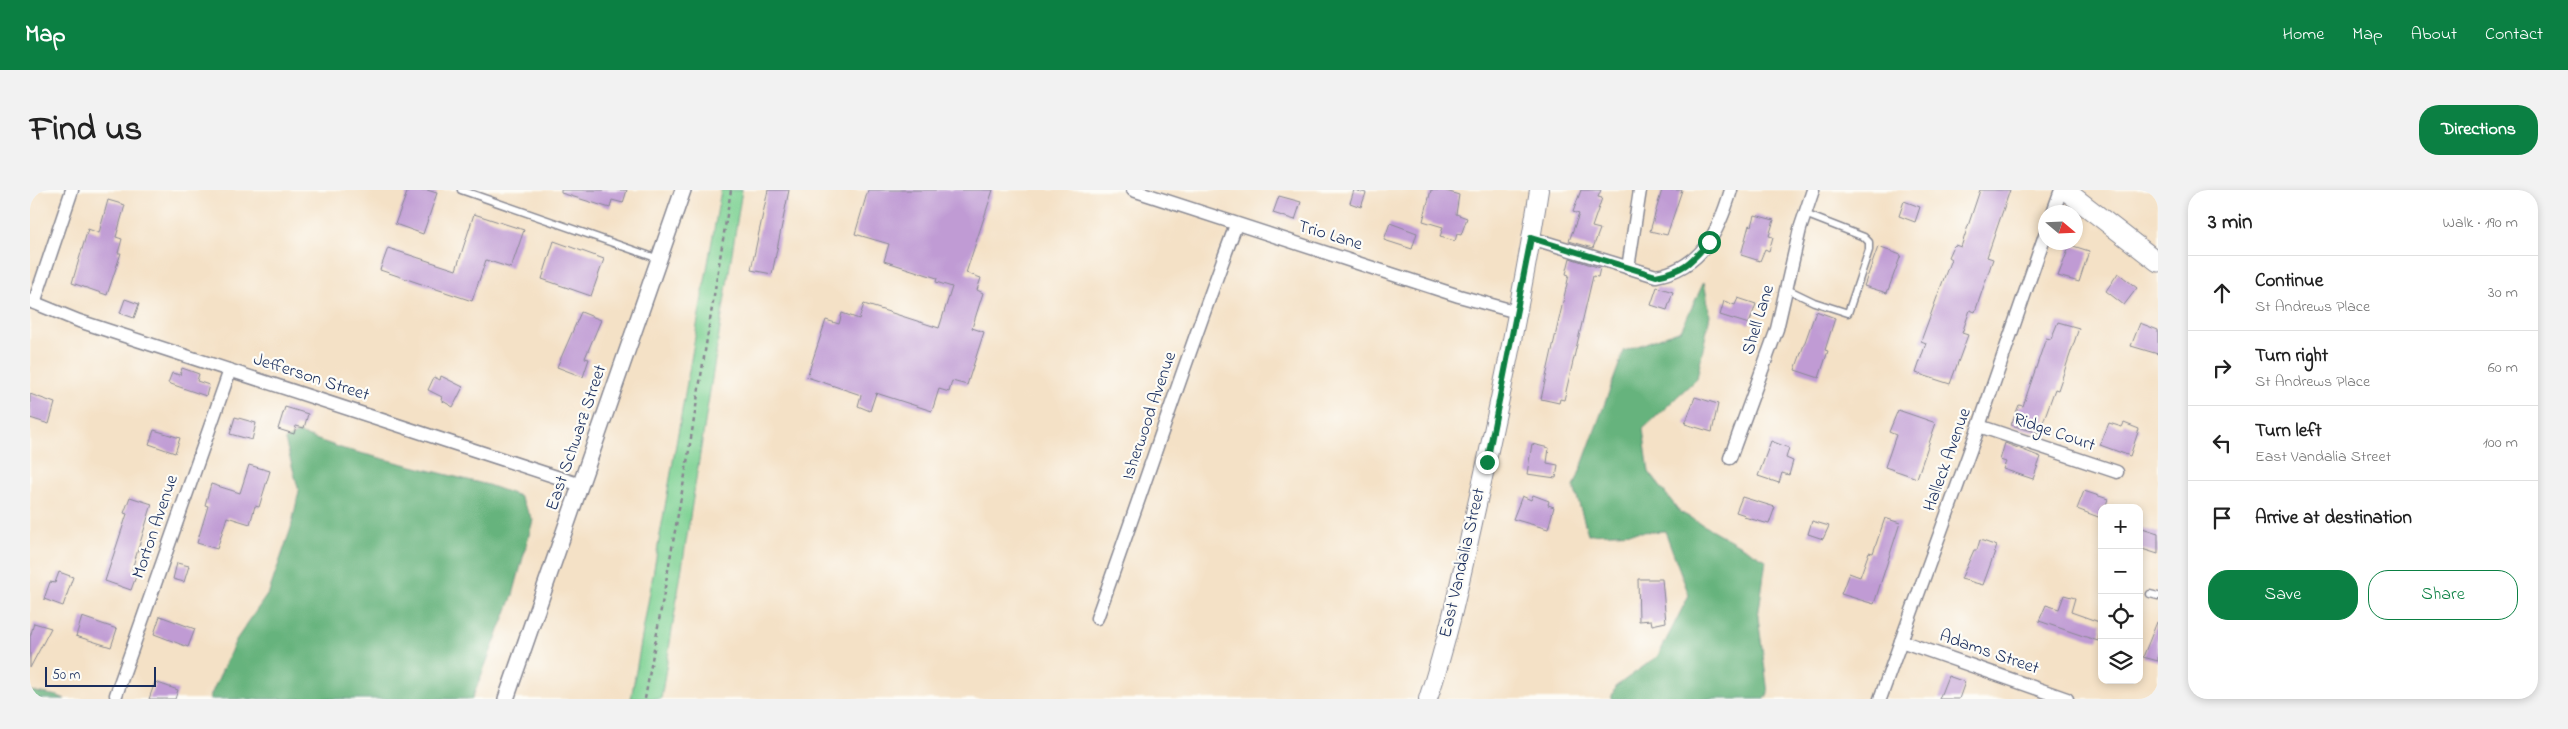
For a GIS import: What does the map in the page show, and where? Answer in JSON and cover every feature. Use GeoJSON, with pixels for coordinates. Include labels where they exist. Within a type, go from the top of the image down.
{"type":"FeatureCollection","features":[{"type":"Feature","properties":{"kind":"main road","name":"East Vandalia Street"},"geometry":{"type":"LineString","coordinates":[[1428,699],[1452,619],[1517,312],[1539,190]]}},
{"type":"Feature","properties":{"kind":"main road"},"geometry":{"type":"LineString","coordinates":[[2065,190],[2158,262]]}},
{"type":"Feature","properties":{"kind":"street"},"geometry":{"type":"LineString","coordinates":[[32,302],[72,190]]}},
{"type":"Feature","properties":{"kind":"street","name":"East Schwarz Street"},"geometry":{"type":"LineString","coordinates":[[506,699],[683,190]]}},
{"type":"Feature","properties":{"kind":"street","name":"Trio Lane"},"geometry":{"type":"LineString","coordinates":[[1132,190],[1236,225],[1517,312]]}},
{"type":"Feature","properties":{"kind":"street"},"geometry":{"type":"LineString","coordinates":[[1628,268],[1640,190]]}},
{"type":"Feature","properties":{"kind":"street"},"geometry":{"type":"LineString","coordinates":[[1531,238],[1656,276],[1673,273],[1689,264],[1709,242],[1719,225],[1731,190]]}},
{"type":"Feature","properties":{"kind":"street","name":"Shell Lane"},"geometry":{"type":"LineString","coordinates":[[1730,458],[1777,328],[1805,214],[1813,190]]}},
{"type":"Feature","properties":{"kind":"street"},"geometry":{"type":"LineString","coordinates":[[2056,205],[2061,190]]}},
{"type":"Feature","properties":{"kind":"street","name":"Isherwood Avenue"},"geometry":{"type":"LineString","coordinates":[[1097,618],[1152,464],[1200,320],[1236,225]]}},
{"type":"Feature","properties":{"kind":"street","name":"Halleck Avenue"},"geometry":{"type":"LineString","coordinates":[[1880,699],[1979,426],[2040,250]]}},
{"type":"Feature","properties":{"kind":"street","name":"Jefferson Street"},"geometry":{"type":"LineString","coordinates":[[32,302],[79,321],[581,485]]}},
{"type":"Feature","properties":{"kind":"street","name":"Morton Avenue"},"geometry":{"type":"LineString","coordinates":[[116,695],[230,370]]}},
{"type":"Feature","properties":{"kind":"street","name":"Ridge Court"},"geometry":{"type":"LineString","coordinates":[[1979,426],[2117,472]]}},
{"type":"Feature","properties":{"kind":"street","name":"Adams Street"},"geometry":{"type":"LineString","coordinates":[[1901,641],[2067,699]]}},
{"type":"Feature","properties":{"kind":"lane"},"geometry":{"type":"LineString","coordinates":[[461,190],[659,259]]}},
{"type":"Feature","properties":{"kind":"lane"},"geometry":{"type":"LineString","coordinates":[[1787,289],[1814,302],[1848,313],[1869,250],[1869,242],[1864,237],[1805,214]]}},
{"type":"Feature","properties":{"kind":"lane"},"geometry":{"type":"LineString","coordinates":[[2150,594],[2158,596]]}},
{"type":"Feature","properties":{"kind":"path"},"geometry":{"type":"LineString","coordinates":[[645,699],[685,475],[732,190]]}},
{"type":"Feature","properties":{"kind":"green space"},"geometry":{"type":"Polygon","coordinates":[[[721,190],[742,190],[661,699],[631,699],[721,190]]]}},
{"type":"Feature","properties":{"kind":"green space"},"geometry":{"type":"Polygon","coordinates":[[[1704,282],[1710,315],[1697,378],[1643,429],[1649,472],[1680,512],[1766,560],[1758,617],[1768,693],[1765,699],[1611,699],[1615,687],[1658,656],[1689,595],[1665,531],[1588,534],[1574,487],[1624,351],[1681,330],[1704,282]]]}},
{"type":"Feature","properties":{"kind":"green space"},"geometry":{"type":"Polygon","coordinates":[[[298,433],[344,449],[488,485],[519,496],[533,520],[513,595],[472,699],[209,699],[236,640],[269,592],[291,528],[299,491],[285,440],[298,433]]]}},
{"type":"Feature","properties":{"kind":"green space"},"geometry":{"type":"Polygon","coordinates":[[[30,691],[58,696],[65,699],[30,699],[30,691]]]}},
{"type":"Feature","properties":{"kind":"building"},"geometry":{"type":"Polygon","coordinates":[[[408,190],[427,190],[437,193],[423,234],[395,224],[408,190]]]}},
{"type":"Feature","properties":{"kind":"building"},"geometry":{"type":"Polygon","coordinates":[[[561,190],[627,190],[623,203],[612,200],[610,208],[561,193],[561,190]]]}},
{"type":"Feature","properties":{"kind":"building"},"geometry":{"type":"Polygon","coordinates":[[[768,190],[789,190],[772,274],[751,270],[768,190]]]}},
{"type":"Feature","properties":{"kind":"building"},"geometry":{"type":"Polygon","coordinates":[[[868,190],[993,190],[966,273],[981,278],[977,290],[983,293],[972,328],[984,332],[967,385],[952,381],[949,392],[939,389],[932,411],[876,393],[870,411],[858,406],[861,395],[807,377],[826,320],[839,324],[842,313],[859,319],[864,304],[939,328],[952,287],[936,282],[937,278],[884,261],[889,244],[855,234],[868,190]]]}},
{"type":"Feature","properties":{"kind":"building"},"geometry":{"type":"Polygon","coordinates":[[[1354,190],[1366,193],[1361,207],[1350,203],[1354,190]]]}},
{"type":"Feature","properties":{"kind":"building"},"geometry":{"type":"Polygon","coordinates":[[[1431,190],[1443,190],[1459,195],[1456,214],[1467,218],[1461,235],[1457,234],[1455,241],[1440,237],[1443,227],[1423,221],[1431,190]]]}},
{"type":"Feature","properties":{"kind":"building"},"geometry":{"type":"Polygon","coordinates":[[[1581,190],[1601,190],[1598,197],[1602,198],[1592,227],[1600,229],[1593,248],[1569,241],[1579,214],[1573,212],[1581,190]]]}},
{"type":"Feature","properties":{"kind":"building"},"geometry":{"type":"Polygon","coordinates":[[[1662,190],[1682,190],[1667,235],[1650,231],[1662,190]]]}},
{"type":"Feature","properties":{"kind":"building"},"geometry":{"type":"Polygon","coordinates":[[[1980,190],[2010,190],[1987,257],[1993,259],[1975,312],[1970,310],[1962,333],[1968,335],[1950,384],[1916,373],[1926,343],[1921,341],[1951,259],[1948,257],[1955,245],[1961,247],[1980,190]]]}},
{"type":"Feature","properties":{"kind":"building"},"geometry":{"type":"Polygon","coordinates":[[[1279,196],[1301,202],[1295,220],[1273,213],[1279,196]]]}},
{"type":"Feature","properties":{"kind":"building"},"geometry":{"type":"Polygon","coordinates":[[[108,200],[125,205],[116,237],[122,239],[118,253],[121,253],[107,295],[72,283],[88,229],[99,233],[108,200]]]}},
{"type":"Feature","properties":{"kind":"building"},"geometry":{"type":"Polygon","coordinates":[[[1904,201],[1920,207],[1915,222],[1899,216],[1904,201]]]}},
{"type":"Feature","properties":{"kind":"building"},"geometry":{"type":"Polygon","coordinates":[[[474,214],[524,230],[511,268],[486,260],[472,301],[380,270],[388,248],[456,270],[474,214]]]}},
{"type":"Feature","properties":{"kind":"building"},"geometry":{"type":"Polygon","coordinates":[[[1755,215],[1774,220],[1769,236],[1773,237],[1769,251],[1765,249],[1760,261],[1741,255],[1749,225],[1752,226],[1755,215]]]}},
{"type":"Feature","properties":{"kind":"building"},"geometry":{"type":"Polygon","coordinates":[[[1390,223],[1417,233],[1412,249],[1384,240],[1390,223]]]}},
{"type":"Feature","properties":{"kind":"building"},"geometry":{"type":"Polygon","coordinates":[[[554,241],[604,259],[591,296],[542,279],[554,241]]]}},
{"type":"Feature","properties":{"kind":"building"},"geometry":{"type":"Polygon","coordinates":[[[1878,247],[1901,255],[1887,293],[1864,286],[1878,247]]]}},
{"type":"Feature","properties":{"kind":"building"},"geometry":{"type":"Polygon","coordinates":[[[2083,249],[2089,251],[2079,282],[2058,276],[2068,250],[2083,249]]]}},
{"type":"Feature","properties":{"kind":"building"},"geometry":{"type":"Polygon","coordinates":[[[1570,258],[1600,268],[1598,277],[1593,276],[1564,400],[1560,399],[1559,403],[1541,399],[1569,275],[1566,274],[1570,258]]]}},
{"type":"Feature","properties":{"kind":"building"},"geometry":{"type":"Polygon","coordinates":[[[2118,273],[2137,288],[2124,305],[2106,291],[2118,273]]]}},
{"type":"Feature","properties":{"kind":"building"},"geometry":{"type":"Polygon","coordinates":[[[1657,287],[1673,292],[1667,310],[1651,305],[1657,287]]]}},
{"type":"Feature","properties":{"kind":"building"},"geometry":{"type":"Polygon","coordinates":[[[1738,298],[1756,304],[1749,324],[1720,315],[1724,301],[1735,305],[1738,298]]]}},
{"type":"Feature","properties":{"kind":"building"},"geometry":{"type":"Polygon","coordinates":[[[125,299],[139,304],[134,318],[120,313],[125,299]]]}},
{"type":"Feature","properties":{"kind":"building"},"geometry":{"type":"Polygon","coordinates":[[[1816,311],[1835,318],[1825,350],[1828,351],[1819,378],[1795,370],[1816,311]]]}},
{"type":"Feature","properties":{"kind":"building"},"geometry":{"type":"Polygon","coordinates":[[[581,312],[601,320],[585,358],[589,359],[583,377],[557,367],[581,312]]]}},
{"type":"Feature","properties":{"kind":"building"},"geometry":{"type":"Polygon","coordinates":[[[2058,322],[2079,328],[2058,390],[2055,389],[2039,433],[2011,425],[2019,405],[2023,406],[2046,338],[2051,339],[2058,322]]]}},
{"type":"Feature","properties":{"kind":"building"},"geometry":{"type":"Polygon","coordinates":[[[2140,323],[2158,330],[2158,354],[2131,346],[2140,323]]]}},
{"type":"Feature","properties":{"kind":"building"},"geometry":{"type":"Polygon","coordinates":[[[182,368],[199,374],[197,381],[209,385],[206,396],[168,383],[172,373],[180,375],[182,368]]]}},
{"type":"Feature","properties":{"kind":"building"},"geometry":{"type":"Polygon","coordinates":[[[441,376],[463,387],[453,407],[441,400],[442,397],[428,390],[434,377],[440,380],[441,376]]]}},
{"type":"Feature","properties":{"kind":"building"},"geometry":{"type":"Polygon","coordinates":[[[30,394],[55,403],[49,424],[30,418],[30,394]]]}},
{"type":"Feature","properties":{"kind":"building"},"geometry":{"type":"Polygon","coordinates":[[[1695,397],[1718,404],[1712,432],[1685,424],[1695,397]]]}},
{"type":"Feature","properties":{"kind":"building"},"geometry":{"type":"Polygon","coordinates":[[[285,407],[308,414],[304,428],[296,426],[294,434],[278,429],[285,407]]]}},
{"type":"Feature","properties":{"kind":"building"},"geometry":{"type":"Polygon","coordinates":[[[1898,410],[1936,423],[1917,478],[1885,467],[1896,435],[1889,432],[1898,410]]]}},
{"type":"Feature","properties":{"kind":"building"},"geometry":{"type":"Polygon","coordinates":[[[235,417],[256,423],[252,440],[230,434],[235,417]]]}},
{"type":"Feature","properties":{"kind":"building"},"geometry":{"type":"Polygon","coordinates":[[[2109,423],[2122,427],[2124,423],[2139,429],[2130,456],[2100,445],[2109,423]]]}},
{"type":"Feature","properties":{"kind":"building"},"geometry":{"type":"Polygon","coordinates":[[[154,430],[180,438],[175,453],[149,444],[154,430]]]}},
{"type":"Feature","properties":{"kind":"building"},"geometry":{"type":"Polygon","coordinates":[[[1771,441],[1789,448],[1786,458],[1793,461],[1789,475],[1782,473],[1779,483],[1758,476],[1771,441]]]}},
{"type":"Feature","properties":{"kind":"building"},"geometry":{"type":"Polygon","coordinates":[[[2005,443],[2041,457],[2033,479],[2003,469],[2006,462],[2000,460],[2005,443]]]}},
{"type":"Feature","properties":{"kind":"building"},"geometry":{"type":"Polygon","coordinates":[[[1532,444],[1549,448],[1547,463],[1558,465],[1556,478],[1527,474],[1532,444]]]}},
{"type":"Feature","properties":{"kind":"building"},"geometry":{"type":"Polygon","coordinates":[[[249,465],[270,471],[259,507],[255,506],[250,524],[227,517],[217,549],[197,543],[208,506],[205,505],[211,484],[240,493],[249,465]]]}},
{"type":"Feature","properties":{"kind":"building"},"geometry":{"type":"Polygon","coordinates":[[[2084,491],[2108,499],[2106,504],[2098,504],[2098,517],[2077,509],[2084,491]]]}},
{"type":"Feature","properties":{"kind":"building"},"geometry":{"type":"Polygon","coordinates":[[[1533,495],[1549,501],[1548,505],[1554,507],[1548,529],[1513,519],[1522,496],[1531,500],[1533,495]]]}},
{"type":"Feature","properties":{"kind":"building"},"geometry":{"type":"Polygon","coordinates":[[[130,497],[152,504],[132,569],[138,571],[131,590],[105,581],[127,514],[124,513],[130,497]]]}},
{"type":"Feature","properties":{"kind":"building"},"geometry":{"type":"Polygon","coordinates":[[[1742,497],[1775,507],[1769,524],[1744,517],[1745,515],[1736,512],[1742,497]]]}},
{"type":"Feature","properties":{"kind":"building"},"geometry":{"type":"Polygon","coordinates":[[[1885,518],[1900,523],[1874,604],[1841,594],[1849,573],[1860,577],[1869,552],[1873,553],[1885,518]]]}},
{"type":"Feature","properties":{"kind":"building"},"geometry":{"type":"Polygon","coordinates":[[[1812,521],[1829,526],[1823,539],[1808,534],[1812,521]]]}},
{"type":"Feature","properties":{"kind":"building"},"geometry":{"type":"Polygon","coordinates":[[[2143,528],[2158,533],[2158,554],[2143,549],[2143,528]]]}},
{"type":"Feature","properties":{"kind":"building"},"geometry":{"type":"Polygon","coordinates":[[[1980,540],[1997,546],[1983,585],[1961,579],[1974,550],[1977,550],[1980,540]]]}},
{"type":"Feature","properties":{"kind":"building"},"geometry":{"type":"Polygon","coordinates":[[[177,563],[189,566],[184,582],[173,579],[177,563]]]}},
{"type":"Feature","properties":{"kind":"building"},"geometry":{"type":"Polygon","coordinates":[[[59,572],[73,577],[63,606],[44,599],[50,582],[55,583],[59,572]]]}},
{"type":"Feature","properties":{"kind":"building"},"geometry":{"type":"Polygon","coordinates":[[[1638,579],[1662,579],[1666,622],[1652,625],[1651,620],[1639,621],[1638,579]]]}},
{"type":"Feature","properties":{"kind":"building"},"geometry":{"type":"Polygon","coordinates":[[[2064,595],[2075,598],[2071,612],[2098,622],[2098,641],[2039,621],[2046,605],[2059,609],[2064,595]]]}},
{"type":"Feature","properties":{"kind":"building"},"geometry":{"type":"Polygon","coordinates":[[[160,616],[195,629],[188,647],[154,634],[160,616]]]}},
{"type":"Feature","properties":{"kind":"building"},"geometry":{"type":"Polygon","coordinates":[[[82,617],[117,629],[111,647],[76,636],[82,617]]]}},
{"type":"Feature","properties":{"kind":"building"},"geometry":{"type":"Polygon","coordinates":[[[2157,622],[2158,622],[2158,661],[2143,657],[2157,622]]]}},
{"type":"Feature","properties":{"kind":"building"},"geometry":{"type":"Polygon","coordinates":[[[34,623],[51,628],[30,668],[30,637],[34,623]]]}},
{"type":"Feature","properties":{"kind":"building"},"geometry":{"type":"Polygon","coordinates":[[[1948,676],[1965,682],[1959,699],[1939,699],[1948,676]]]}},
{"type":"Feature","properties":{"kind":"building"},"geometry":{"type":"Polygon","coordinates":[[[155,682],[178,690],[175,699],[149,699],[155,682]]]}},
{"type":"Feature","properties":{"kind":"route"},"geometry":{"type":"LineString","coordinates":[[1487,462],[1531,238],[1656,276],[1673,273],[1689,264],[1709,242]]}}]}
